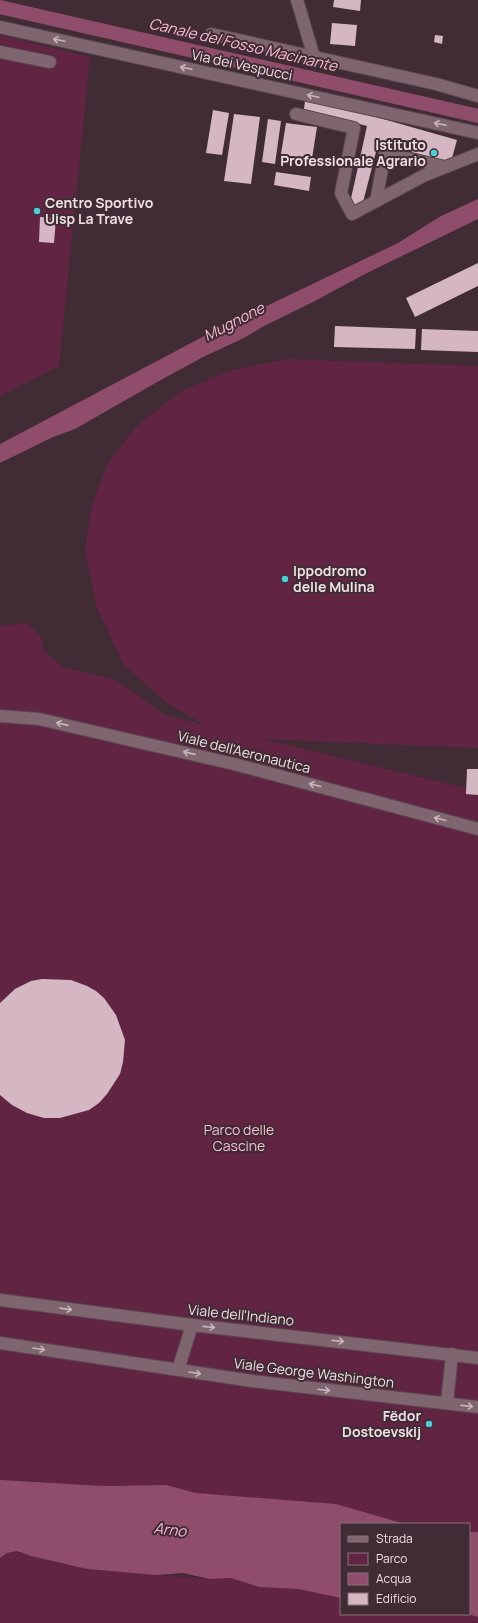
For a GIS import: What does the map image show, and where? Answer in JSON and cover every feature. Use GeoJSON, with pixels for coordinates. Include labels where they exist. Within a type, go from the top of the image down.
{"type":"FeatureCollection","features":[{"type":"Feature","properties":{"kind":"street"},"geometry":{"type":"LineString","coordinates":[[297,0],[314,57]]}},
{"type":"Feature","properties":{"kind":"street","name":"Via dei Vespucci"},"geometry":{"type":"LineString","coordinates":[[0,27],[478,133]]}},
{"type":"Feature","properties":{"kind":"street","name":"Via dei Vespucci"},"geometry":{"type":"LineString","coordinates":[[211,34],[436,84],[478,96]]}},
{"type":"Feature","properties":{"kind":"street"},"geometry":{"type":"LineString","coordinates":[[0,52],[50,62]]}},
{"type":"Feature","properties":{"kind":"street"},"geometry":{"type":"LineString","coordinates":[[296,114],[354,128],[342,193],[352,214],[423,176],[478,154]]}},
{"type":"Feature","properties":{"kind":"street"},"geometry":{"type":"LineString","coordinates":[[376,201],[385,153],[445,167]]}},
{"type":"Feature","properties":{"kind":"street","name":"Viale dell'Aeronautica"},"geometry":{"type":"LineString","coordinates":[[0,716],[39,719],[226,762],[478,829]]}},
{"type":"Feature","properties":{"kind":"street","name":"Viale dell'Indiano"},"geometry":{"type":"LineString","coordinates":[[0,1300],[192,1325],[478,1358]]}},
{"type":"Feature","properties":{"kind":"street"},"geometry":{"type":"LineString","coordinates":[[178,1370],[192,1325]]}},
{"type":"Feature","properties":{"kind":"street","name":"Viale George Washington"},"geometry":{"type":"LineString","coordinates":[[0,1343],[259,1382],[478,1407]]}},
{"type":"Feature","properties":{"kind":"street"},"geometry":{"type":"LineString","coordinates":[[447,1404],[452,1354]]}},
{"type":"Feature","properties":{"kind":"green space","name":"Centro Sportivo Uisp La Trave"},"geometry":{"type":"Polygon","coordinates":[[[0,35],[90,57],[59,366],[0,396],[0,35]]]}},
{"type":"Feature","properties":{"kind":"green space","name":"Parco delle Cascine"},"geometry":{"type":"Polygon","coordinates":[[[287,359],[478,366],[478,748],[264,739],[478,791],[478,1532],[470,1532],[470,1523],[401,1523],[381,1518],[196,1493],[166,1485],[107,1486],[0,1480],[0,626],[26,623],[41,636],[44,651],[62,667],[116,680],[165,715],[205,725],[167,703],[124,665],[97,608],[85,550],[92,504],[109,461],[138,425],[180,392],[231,370],[287,359]]]}},
{"type":"Feature","properties":{"kind":"green space"},"geometry":{"type":"Polygon","coordinates":[[[17,1551],[31,1556],[87,1569],[210,1579],[231,1578],[259,1587],[298,1589],[340,1598],[340,1615],[470,1615],[478,1617],[478,1623],[0,1623],[0,1558],[7,1553],[17,1551]]]}},
{"type":"Feature","properties":{"kind":"water","name":"Mugnone"},"geometry":{"type":"Polygon","coordinates":[[[478,199],[478,219],[365,274],[264,326],[244,338],[203,357],[75,429],[53,437],[0,463],[0,444],[208,334],[398,243],[441,216],[478,199]]]}},
{"type":"Feature","properties":{"kind":"water","name":"Arno"},"geometry":{"type":"Polygon","coordinates":[[[0,1480],[105,1486],[166,1485],[196,1493],[336,1504],[402,1523],[340,1523],[340,1598],[298,1589],[259,1587],[231,1578],[210,1579],[183,1573],[156,1575],[87,1569],[31,1556],[17,1551],[7,1553],[0,1558],[0,1480]]]}},
{"type":"Feature","properties":{"kind":"water"},"geometry":{"type":"Polygon","coordinates":[[[470,1532],[478,1532],[478,1617],[470,1615],[470,1532]]]}},
{"type":"Feature","properties":{"kind":"building"},"geometry":{"type":"Polygon","coordinates":[[[334,0],[361,0],[360,11],[333,7],[334,0]]]}},
{"type":"Feature","properties":{"kind":"building"},"geometry":{"type":"Polygon","coordinates":[[[332,23],[357,25],[355,46],[330,44],[332,23]]]}},
{"type":"Feature","properties":{"kind":"building"},"geometry":{"type":"Polygon","coordinates":[[[435,35],[443,36],[442,44],[434,42],[435,35]]]}},
{"type":"Feature","properties":{"kind":"building","name":"Istituto Professionale Agrario"},"geometry":{"type":"Polygon","coordinates":[[[305,101],[369,115],[457,140],[451,162],[378,144],[362,206],[350,203],[367,126],[304,109],[305,101]]]}},
{"type":"Feature","properties":{"kind":"building"},"geometry":{"type":"Polygon","coordinates":[[[213,110],[229,113],[222,155],[206,153],[213,110]]]}},
{"type":"Feature","properties":{"kind":"building"},"geometry":{"type":"Polygon","coordinates":[[[234,114],[260,117],[251,184],[224,181],[234,114]]]}},
{"type":"Feature","properties":{"kind":"building"},"geometry":{"type":"Polygon","coordinates":[[[268,119],[281,121],[275,164],[262,162],[268,119]]]}},
{"type":"Feature","properties":{"kind":"building"},"geometry":{"type":"Polygon","coordinates":[[[286,123],[317,127],[311,165],[280,160],[286,123]]]}},
{"type":"Feature","properties":{"kind":"building"},"geometry":{"type":"Polygon","coordinates":[[[276,172],[311,177],[309,191],[274,185],[276,172]]]}},
{"type":"Feature","properties":{"kind":"building"},"geometry":{"type":"Polygon","coordinates":[[[40,217],[56,218],[54,243],[39,242],[40,217]]]}},
{"type":"Feature","properties":{"kind":"building"},"geometry":{"type":"Polygon","coordinates":[[[478,263],[478,286],[415,317],[406,298],[478,263]]]}},
{"type":"Feature","properties":{"kind":"building"},"geometry":{"type":"Polygon","coordinates":[[[335,326],[416,329],[415,349],[334,347],[335,326]]]}},
{"type":"Feature","properties":{"kind":"building"},"geometry":{"type":"Polygon","coordinates":[[[422,329],[478,331],[478,352],[421,350],[422,329]]]}},
{"type":"Feature","properties":{"kind":"building"},"geometry":{"type":"Polygon","coordinates":[[[467,769],[478,769],[478,795],[466,794],[467,769]]]}},
{"type":"Feature","properties":{"kind":"building"},"geometry":{"type":"Polygon","coordinates":[[[42,979],[71,980],[96,991],[104,998],[116,1015],[125,1040],[123,1062],[120,1074],[107,1094],[99,1103],[89,1110],[60,1118],[44,1118],[27,1113],[12,1105],[0,1095],[0,1003],[15,989],[31,981],[42,979]]]}},
{"type":"Feature","properties":{"kind":"waterway","name":"Canale del Fosso Macinante"},"geometry":{"type":"LineString","coordinates":[[0,7],[478,116]]}},
{"type":"Feature","properties":{"kind":"place","name":"Istituto Professionale Agrario"},"geometry":{"type":"Point","coordinates":[434,153]}},
{"type":"Feature","properties":{"kind":"place","name":"Centro Sportivo Uisp La Trave"},"geometry":{"type":"Point","coordinates":[37,211]}},
{"type":"Feature","properties":{"kind":"place","name":"Ippodromo delle Mulina"},"geometry":{"type":"Point","coordinates":[285,579]}},
{"type":"Feature","properties":{"kind":"place","name":"Fëdor Dostoevskij"},"geometry":{"type":"Point","coordinates":[429,1424]}}]}
